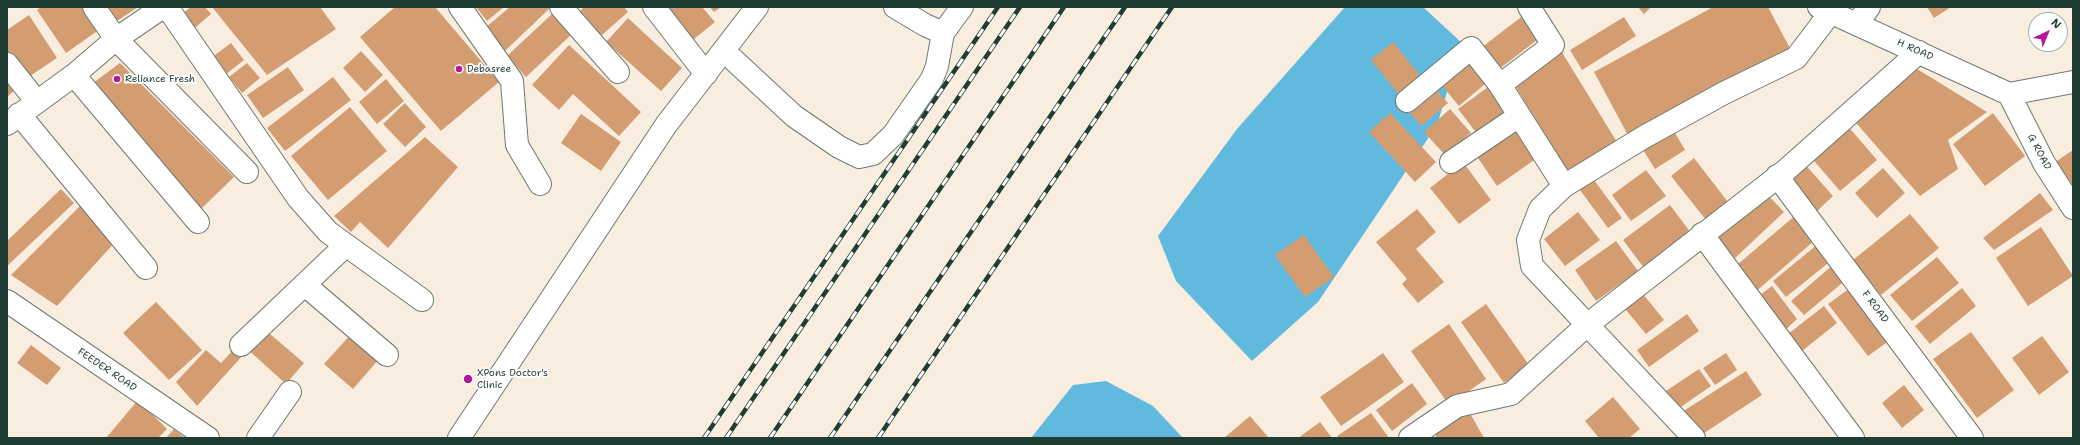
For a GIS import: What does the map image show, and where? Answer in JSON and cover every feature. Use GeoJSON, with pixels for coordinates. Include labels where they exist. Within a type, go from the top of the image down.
{"type":"FeatureCollection","features":[{"type":"Feature","properties":{"kind":"street"},"geometry":{"type":"LineString","coordinates":[[94,7],[116,39],[247,172]]}},
{"type":"Feature","properties":{"kind":"street"},"geometry":{"type":"LineString","coordinates":[[146,268],[13,119],[74,76],[116,39],[163,7]]}},
{"type":"Feature","properties":{"kind":"street"},"geometry":{"type":"LineString","coordinates":[[167,7],[298,198],[328,232],[422,300]]}},
{"type":"Feature","properties":{"kind":"street"},"geometry":{"type":"LineString","coordinates":[[460,7],[512,81],[517,145],[540,184]]}},
{"type":"Feature","properties":{"kind":"street"},"geometry":{"type":"LineString","coordinates":[[561,7],[618,72]]}},
{"type":"Feature","properties":{"kind":"street"},"geometry":{"type":"LineString","coordinates":[[654,7],[706,74]]}},
{"type":"Feature","properties":{"kind":"street"},"geometry":{"type":"LineString","coordinates":[[459,438],[666,125],[724,52],[757,7]]}},
{"type":"Feature","properties":{"kind":"street"},"geometry":{"type":"LineString","coordinates":[[895,7],[908,16],[943,33]]}},
{"type":"Feature","properties":{"kind":"street"},"geometry":{"type":"LineString","coordinates":[[724,52],[794,116],[839,147],[859,157],[873,154],[893,135],[932,79],[937,66],[943,33],[962,7]]}},
{"type":"Feature","properties":{"kind":"street"},"geometry":{"type":"LineString","coordinates":[[1500,85],[1553,45],[1529,7]]}},
{"type":"Feature","properties":{"kind":"street"},"geometry":{"type":"LineString","coordinates":[[1694,438],[1532,266],[1528,240],[1540,209],[1564,186],[1644,138],[1724,93],[1796,58],[1825,10]]}},
{"type":"Feature","properties":{"kind":"street","name":"H ROAD"},"geometry":{"type":"LineString","coordinates":[[1825,10],[1863,16],[1918,52],[2009,94]]}},
{"type":"Feature","properties":{"kind":"street"},"geometry":{"type":"LineString","coordinates":[[1407,101],[1471,48],[1500,85],[1564,186]]}},
{"type":"Feature","properties":{"kind":"street"},"geometry":{"type":"LineString","coordinates":[[1410,438],[1457,406],[1511,394],[1587,325],[1702,234],[1785,171],[1918,52]]}},
{"type":"Feature","properties":{"kind":"street"},"geometry":{"type":"LineString","coordinates":[[7,64],[37,102]]}},
{"type":"Feature","properties":{"kind":"street"},"geometry":{"type":"LineString","coordinates":[[74,76],[198,222]]}},
{"type":"Feature","properties":{"kind":"street"},"geometry":{"type":"LineString","coordinates":[[2009,94],[2073,82]]}},
{"type":"Feature","properties":{"kind":"street","name":"G ROAD"},"geometry":{"type":"LineString","coordinates":[[2009,94],[2044,162],[2073,208]]}},
{"type":"Feature","properties":{"kind":"street"},"geometry":{"type":"LineString","coordinates":[[1451,162],[1519,116]]}},
{"type":"Feature","properties":{"kind":"street","name":"F ROAD"},"geometry":{"type":"LineString","coordinates":[[1777,176],[1972,438]]}},
{"type":"Feature","properties":{"kind":"street"},"geometry":{"type":"LineString","coordinates":[[1702,234],[1853,438]]}},
{"type":"Feature","properties":{"kind":"street"},"geometry":{"type":"LineString","coordinates":[[241,345],[346,245]]}},
{"type":"Feature","properties":{"kind":"street"},"geometry":{"type":"LineString","coordinates":[[305,285],[387,355]]}},
{"type":"Feature","properties":{"kind":"street","name":"FEEDER ROAD"},"geometry":{"type":"LineString","coordinates":[[7,301],[208,438]]}},
{"type":"Feature","properties":{"kind":"street"},"geometry":{"type":"LineString","coordinates":[[258,438],[290,392]]}},
{"type":"Feature","properties":{"kind":"water"},"geometry":{"type":"Polygon","coordinates":[[[1345,7],[1423,7],[1462,43],[1437,125],[1318,302],[1252,361],[1176,281],[1158,236],[1237,129],[1345,7]]]}},
{"type":"Feature","properties":{"kind":"water"},"geometry":{"type":"Polygon","coordinates":[[[1106,381],[1153,406],[1183,438],[1031,438],[1073,385],[1106,381]]]}},
{"type":"Feature","properties":{"kind":"building"},"geometry":{"type":"Polygon","coordinates":[[[41,7],[89,7],[103,27],[66,53],[37,10],[41,7]]]}},
{"type":"Feature","properties":{"kind":"building"},"geometry":{"type":"Polygon","coordinates":[[[99,7],[138,7],[111,25],[99,7]]]}},
{"type":"Feature","properties":{"kind":"building"},"geometry":{"type":"Polygon","coordinates":[[[191,7],[205,7],[211,14],[189,33],[177,18],[191,7]]]}},
{"type":"Feature","properties":{"kind":"building"},"geometry":{"type":"Polygon","coordinates":[[[212,7],[320,7],[336,29],[267,75],[212,7]]]}},
{"type":"Feature","properties":{"kind":"building"},"geometry":{"type":"Polygon","coordinates":[[[395,7],[435,7],[499,82],[441,131],[360,37],[395,7]]]}},
{"type":"Feature","properties":{"kind":"building"},"geometry":{"type":"Polygon","coordinates":[[[476,7],[504,7],[487,21],[476,7]]]}},
{"type":"Feature","properties":{"kind":"building"},"geometry":{"type":"Polygon","coordinates":[[[510,7],[550,8],[505,51],[485,28],[510,7]]]}},
{"type":"Feature","properties":{"kind":"building"},"geometry":{"type":"Polygon","coordinates":[[[584,7],[624,7],[628,12],[594,42],[573,18],[584,7]]]}},
{"type":"Feature","properties":{"kind":"building"},"geometry":{"type":"Polygon","coordinates":[[[671,7],[702,7],[715,22],[684,47],[660,16],[671,7]]]}},
{"type":"Feature","properties":{"kind":"building"},"geometry":{"type":"Polygon","coordinates":[[[710,7],[721,7],[714,12],[710,7]]]}},
{"type":"Feature","properties":{"kind":"building"},"geometry":{"type":"Polygon","coordinates":[[[1638,7],[1651,7],[1644,14],[1638,7]]]}},
{"type":"Feature","properties":{"kind":"building"},"geometry":{"type":"Polygon","coordinates":[[[1713,7],[1768,7],[1792,52],[1630,139],[1594,72],[1713,7]]]}},
{"type":"Feature","properties":{"kind":"building"},"geometry":{"type":"Polygon","coordinates":[[[1927,7],[1951,7],[1934,18],[1927,7]]]}},
{"type":"Feature","properties":{"kind":"building"},"geometry":{"type":"Polygon","coordinates":[[[553,13],[572,34],[526,77],[507,56],[553,13]]]}},
{"type":"Feature","properties":{"kind":"building"},"geometry":{"type":"Polygon","coordinates":[[[1525,14],[1542,36],[1494,73],[1477,51],[1525,14]]]}},
{"type":"Feature","properties":{"kind":"building"},"geometry":{"type":"Polygon","coordinates":[[[29,15],[57,58],[24,80],[7,55],[7,30],[29,15]]]}},
{"type":"Feature","properties":{"kind":"building"},"geometry":{"type":"Polygon","coordinates":[[[1624,17],[1636,36],[1582,70],[1570,50],[1624,17]]]}},
{"type":"Feature","properties":{"kind":"building"},"geometry":{"type":"Polygon","coordinates":[[[628,18],[682,68],[661,91],[606,42],[628,18]]]}},
{"type":"Feature","properties":{"kind":"building"},"geometry":{"type":"Polygon","coordinates":[[[1393,42],[1426,83],[1404,101],[1371,60],[1393,42]]]}},
{"type":"Feature","properties":{"kind":"building"},"geometry":{"type":"Polygon","coordinates":[[[231,43],[244,60],[225,75],[211,58],[231,43]]]}},
{"type":"Feature","properties":{"kind":"building"},"geometry":{"type":"Polygon","coordinates":[[[569,45],[641,112],[619,136],[573,94],[559,110],[532,85],[569,45]]]}},
{"type":"Feature","properties":{"kind":"building"},"geometry":{"type":"Polygon","coordinates":[[[1560,49],[1620,147],[1571,177],[1511,79],[1560,49]]]}},
{"type":"Feature","properties":{"kind":"building"},"geometry":{"type":"Polygon","coordinates":[[[361,51],[383,75],[365,92],[343,68],[361,51]]]}},
{"type":"Feature","properties":{"kind":"building"},"geometry":{"type":"Polygon","coordinates":[[[1473,54],[1492,78],[1459,106],[1439,82],[1473,54]]]}},
{"type":"Feature","properties":{"kind":"building"},"geometry":{"type":"Polygon","coordinates":[[[120,63],[234,177],[199,211],[89,86],[120,63]]]}},
{"type":"Feature","properties":{"kind":"building"},"geometry":{"type":"Polygon","coordinates":[[[247,63],[260,78],[242,93],[229,77],[247,63]]]}},
{"type":"Feature","properties":{"kind":"building"},"geometry":{"type":"Polygon","coordinates":[[[1909,64],[1987,112],[1948,140],[1958,169],[1920,196],[1850,116],[1909,64]]]}},
{"type":"Feature","properties":{"kind":"building"},"geometry":{"type":"Polygon","coordinates":[[[288,67],[304,90],[263,118],[247,95],[288,67]]]}},
{"type":"Feature","properties":{"kind":"building"},"geometry":{"type":"Polygon","coordinates":[[[7,77],[17,88],[7,97],[7,77]]]}},
{"type":"Feature","properties":{"kind":"building"},"geometry":{"type":"Polygon","coordinates":[[[333,77],[351,100],[285,151],[267,128],[333,77]]]}},
{"type":"Feature","properties":{"kind":"building"},"geometry":{"type":"Polygon","coordinates":[[[386,79],[404,101],[377,124],[359,102],[386,79]]]}},
{"type":"Feature","properties":{"kind":"building"},"geometry":{"type":"Polygon","coordinates":[[[1432,85],[1448,103],[1421,126],[1405,107],[1432,85]]]}},
{"type":"Feature","properties":{"kind":"building"},"geometry":{"type":"Polygon","coordinates":[[[1488,87],[1508,114],[1478,135],[1458,109],[1488,87]]]}},
{"type":"Feature","properties":{"kind":"building"},"geometry":{"type":"Polygon","coordinates":[[[405,103],[426,127],[405,147],[383,124],[405,103]]]}},
{"type":"Feature","properties":{"kind":"building"},"geometry":{"type":"Polygon","coordinates":[[[350,107],[387,151],[328,200],[291,156],[350,107]]]}},
{"type":"Feature","properties":{"kind":"building"},"geometry":{"type":"Polygon","coordinates":[[[1450,109],[1471,133],[1445,155],[1424,132],[1450,109]]]}},
{"type":"Feature","properties":{"kind":"building"},"geometry":{"type":"Polygon","coordinates":[[[1390,113],[1436,162],[1415,182],[1369,132],[1390,113]]]}},
{"type":"Feature","properties":{"kind":"building"},"geometry":{"type":"Polygon","coordinates":[[[1993,113],[2025,156],[1985,186],[1953,144],[1993,113]]]}},
{"type":"Feature","properties":{"kind":"building"},"geometry":{"type":"Polygon","coordinates":[[[581,114],[621,142],[601,171],[561,143],[581,114]]]}},
{"type":"Feature","properties":{"kind":"building"},"geometry":{"type":"Polygon","coordinates":[[[1846,124],[1877,160],[1840,191],[1809,155],[1846,124]]]}},
{"type":"Feature","properties":{"kind":"building"},"geometry":{"type":"Polygon","coordinates":[[[1518,126],[1540,156],[1497,186],[1476,155],[1518,126]]]}},
{"type":"Feature","properties":{"kind":"building"},"geometry":{"type":"Polygon","coordinates":[[[1671,126],[1685,150],[1655,169],[1640,145],[1671,126]]]}},
{"type":"Feature","properties":{"kind":"building"},"geometry":{"type":"Polygon","coordinates":[[[425,137],[458,167],[388,248],[360,222],[351,232],[334,216],[425,137]]]}},
{"type":"Feature","properties":{"kind":"building"},"geometry":{"type":"Polygon","coordinates":[[[2073,150],[2073,193],[2051,165],[2073,150]]]}},
{"type":"Feature","properties":{"kind":"building"},"geometry":{"type":"Polygon","coordinates":[[[1694,158],[1728,202],[1706,220],[1671,176],[1694,158]]]}},
{"type":"Feature","properties":{"kind":"building"},"geometry":{"type":"Polygon","coordinates":[[[1802,161],[1833,196],[1815,213],[1784,179],[1802,161]]]}},
{"type":"Feature","properties":{"kind":"building"},"geometry":{"type":"Polygon","coordinates":[[[1463,162],[1491,200],[1459,224],[1430,188],[1463,162]]]}},
{"type":"Feature","properties":{"kind":"building"},"geometry":{"type":"Polygon","coordinates":[[[1883,168],[1905,193],[1877,218],[1855,193],[1883,168]]]}},
{"type":"Feature","properties":{"kind":"building"},"geometry":{"type":"Polygon","coordinates":[[[1646,170],[1666,196],[1631,221],[1612,195],[1646,170]]]}},
{"type":"Feature","properties":{"kind":"building"},"geometry":{"type":"Polygon","coordinates":[[[1594,180],[1622,218],[1608,228],[1580,190],[1594,180]]]}},
{"type":"Feature","properties":{"kind":"building"},"geometry":{"type":"Polygon","coordinates":[[[61,189],[74,203],[7,266],[7,241],[61,189]]]}},
{"type":"Feature","properties":{"kind":"building"},"geometry":{"type":"Polygon","coordinates":[[[1763,190],[1784,212],[1735,258],[1715,236],[1763,190]]]}},
{"type":"Feature","properties":{"kind":"building"},"geometry":{"type":"Polygon","coordinates":[[[2040,193],[2053,210],[1994,250],[1983,238],[2040,193]]]}},
{"type":"Feature","properties":{"kind":"building"},"geometry":{"type":"Polygon","coordinates":[[[82,204],[116,241],[57,306],[11,275],[82,204]]]}},
{"type":"Feature","properties":{"kind":"building"},"geometry":{"type":"Polygon","coordinates":[[[1670,205],[1694,237],[1647,272],[1623,240],[1670,205]]]}},
{"type":"Feature","properties":{"kind":"building"},"geometry":{"type":"Polygon","coordinates":[[[1417,209],[1436,232],[1416,249],[1444,282],[1418,303],[1402,284],[1407,279],[1376,242],[1417,209]]]}},
{"type":"Feature","properties":{"kind":"building"},"geometry":{"type":"Polygon","coordinates":[[[1578,212],[1600,240],[1565,266],[1544,239],[1578,212]]]}},
{"type":"Feature","properties":{"kind":"building"},"geometry":{"type":"Polygon","coordinates":[[[1797,214],[1814,241],[1753,294],[1731,270],[1797,214]]]}},
{"type":"Feature","properties":{"kind":"building"},"geometry":{"type":"Polygon","coordinates":[[[1910,214],[1939,248],[1881,295],[1853,260],[1910,214]]]}},
{"type":"Feature","properties":{"kind":"building"},"geometry":{"type":"Polygon","coordinates":[[[2041,227],[2073,276],[2028,306],[1996,258],[2041,227]]]}},
{"type":"Feature","properties":{"kind":"building"},"geometry":{"type":"Polygon","coordinates":[[[1304,235],[1334,277],[1305,297],[1275,255],[1304,235]]]}},
{"type":"Feature","properties":{"kind":"building"},"geometry":{"type":"Polygon","coordinates":[[[1616,241],[1638,271],[1596,301],[1575,270],[1616,241]]]}},
{"type":"Feature","properties":{"kind":"building"},"geometry":{"type":"Polygon","coordinates":[[[1818,244],[1832,260],[1786,297],[1773,281],[1818,244]]]}},
{"type":"Feature","properties":{"kind":"building"},"geometry":{"type":"Polygon","coordinates":[[[1937,257],[1959,283],[1912,321],[1890,295],[1937,257]]]}},
{"type":"Feature","properties":{"kind":"building"},"geometry":{"type":"Polygon","coordinates":[[[1834,264],[1847,279],[1804,315],[1791,301],[1834,264]]]}},
{"type":"Feature","properties":{"kind":"building"},"geometry":{"type":"Polygon","coordinates":[[[1772,286],[1797,319],[1782,333],[1755,299],[1772,286]]]}},
{"type":"Feature","properties":{"kind":"building"},"geometry":{"type":"Polygon","coordinates":[[[1853,286],[1893,338],[1868,356],[1828,304],[1853,286]]]}},
{"type":"Feature","properties":{"kind":"building"},"geometry":{"type":"Polygon","coordinates":[[[1962,288],[1976,306],[1930,344],[1915,326],[1962,288]]]}},
{"type":"Feature","properties":{"kind":"building"},"geometry":{"type":"Polygon","coordinates":[[[1639,289],[1664,320],[1646,334],[1621,304],[1639,289]]]}},
{"type":"Feature","properties":{"kind":"building"},"geometry":{"type":"Polygon","coordinates":[[[156,302],[202,350],[169,380],[123,333],[156,302]]]}},
{"type":"Feature","properties":{"kind":"building"},"geometry":{"type":"Polygon","coordinates":[[[1486,304],[1529,365],[1504,383],[1461,322],[1486,304]]]}},
{"type":"Feature","properties":{"kind":"building"},"geometry":{"type":"Polygon","coordinates":[[[1824,306],[1837,323],[1802,351],[1788,334],[1824,306]]]}},
{"type":"Feature","properties":{"kind":"building"},"geometry":{"type":"Polygon","coordinates":[[[1687,314],[1699,331],[1649,367],[1637,350],[1687,314]]]}},
{"type":"Feature","properties":{"kind":"building"},"geometry":{"type":"Polygon","coordinates":[[[1449,324],[1486,379],[1449,405],[1411,351],[1449,324]]]}},
{"type":"Feature","properties":{"kind":"building"},"geometry":{"type":"Polygon","coordinates":[[[263,328],[304,363],[286,384],[246,348],[263,328]]]}},
{"type":"Feature","properties":{"kind":"building"},"geometry":{"type":"Polygon","coordinates":[[[1971,332],[2014,390],[1977,418],[1933,359],[1971,332]]]}},
{"type":"Feature","properties":{"kind":"building"},"geometry":{"type":"Polygon","coordinates":[[[352,333],[380,358],[353,389],[324,364],[352,333]]]}},
{"type":"Feature","properties":{"kind":"building"},"geometry":{"type":"Polygon","coordinates":[[[2042,336],[2069,372],[2039,395],[2012,358],[2042,336]]]}},
{"type":"Feature","properties":{"kind":"building"},"geometry":{"type":"Polygon","coordinates":[[[31,345],[61,368],[47,385],[17,363],[31,345]]]}},
{"type":"Feature","properties":{"kind":"building"},"geometry":{"type":"Polygon","coordinates":[[[236,347],[244,354],[197,406],[176,382],[206,350],[221,363],[236,347]]]}},
{"type":"Feature","properties":{"kind":"building"},"geometry":{"type":"Polygon","coordinates":[[[1383,353],[1404,382],[1341,426],[1320,397],[1383,353]]]}},
{"type":"Feature","properties":{"kind":"building"},"geometry":{"type":"Polygon","coordinates":[[[1726,353],[1737,370],[1715,385],[1703,368],[1726,353]]]}},
{"type":"Feature","properties":{"kind":"building"},"geometry":{"type":"Polygon","coordinates":[[[1699,369],[1711,386],[1678,409],[1666,391],[1699,369]]]}},
{"type":"Feature","properties":{"kind":"building"},"geometry":{"type":"Polygon","coordinates":[[[1746,371],[1762,395],[1698,437],[1682,412],[1746,371]]]}},
{"type":"Feature","properties":{"kind":"building"},"geometry":{"type":"Polygon","coordinates":[[[1412,383],[1427,404],[1392,431],[1376,410],[1412,383]]]}},
{"type":"Feature","properties":{"kind":"building"},"geometry":{"type":"Polygon","coordinates":[[[1904,385],[1924,410],[1902,428],[1882,403],[1904,385]]]}},
{"type":"Feature","properties":{"kind":"building"},"geometry":{"type":"Polygon","coordinates":[[[1613,397],[1640,429],[1629,438],[1599,438],[1585,421],[1613,397]]]}},
{"type":"Feature","properties":{"kind":"building"},"geometry":{"type":"Polygon","coordinates":[[[138,400],[167,429],[158,438],[106,438],[138,400]]]}},
{"type":"Feature","properties":{"kind":"building"},"geometry":{"type":"Polygon","coordinates":[[[1467,408],[1484,438],[1437,438],[1432,428],[1467,408]]]}},
{"type":"Feature","properties":{"kind":"building"},"geometry":{"type":"Polygon","coordinates":[[[1371,413],[1389,438],[1339,438],[1337,436],[1371,413]]]}},
{"type":"Feature","properties":{"kind":"building"},"geometry":{"type":"Polygon","coordinates":[[[1250,416],[1269,438],[1224,438],[1250,416]]]}},
{"type":"Feature","properties":{"kind":"building"},"geometry":{"type":"Polygon","coordinates":[[[1320,422],[1332,438],[1298,438],[1320,422]]]}},
{"type":"Feature","properties":{"kind":"building"},"geometry":{"type":"Polygon","coordinates":[[[174,429],[185,438],[166,438],[174,429]]]}},
{"type":"Feature","properties":{"kind":"railway"},"geometry":{"type":"LineString","coordinates":[[704,438],[998,7]]}},
{"type":"Feature","properties":{"kind":"railway"},"geometry":{"type":"LineString","coordinates":[[726,438],[1020,7]]}},
{"type":"Feature","properties":{"kind":"railway"},"geometry":{"type":"LineString","coordinates":[[770,438],[1064,7]]}},
{"type":"Feature","properties":{"kind":"railway"},"geometry":{"type":"LineString","coordinates":[[830,438],[1125,7]]}},
{"type":"Feature","properties":{"kind":"railway"},"geometry":{"type":"LineString","coordinates":[[878,438],[1172,7]]}},
{"type":"Feature","properties":{"kind":"place","name":"Debasree"},"geometry":{"type":"Point","coordinates":[459,69]}},
{"type":"Feature","properties":{"kind":"place","name":"Reliance Fresh"},"geometry":{"type":"Point","coordinates":[117,79]}},
{"type":"Feature","properties":{"kind":"place","name":"XPons Doctor's Clinic"},"geometry":{"type":"Point","coordinates":[468,379]}}]}
